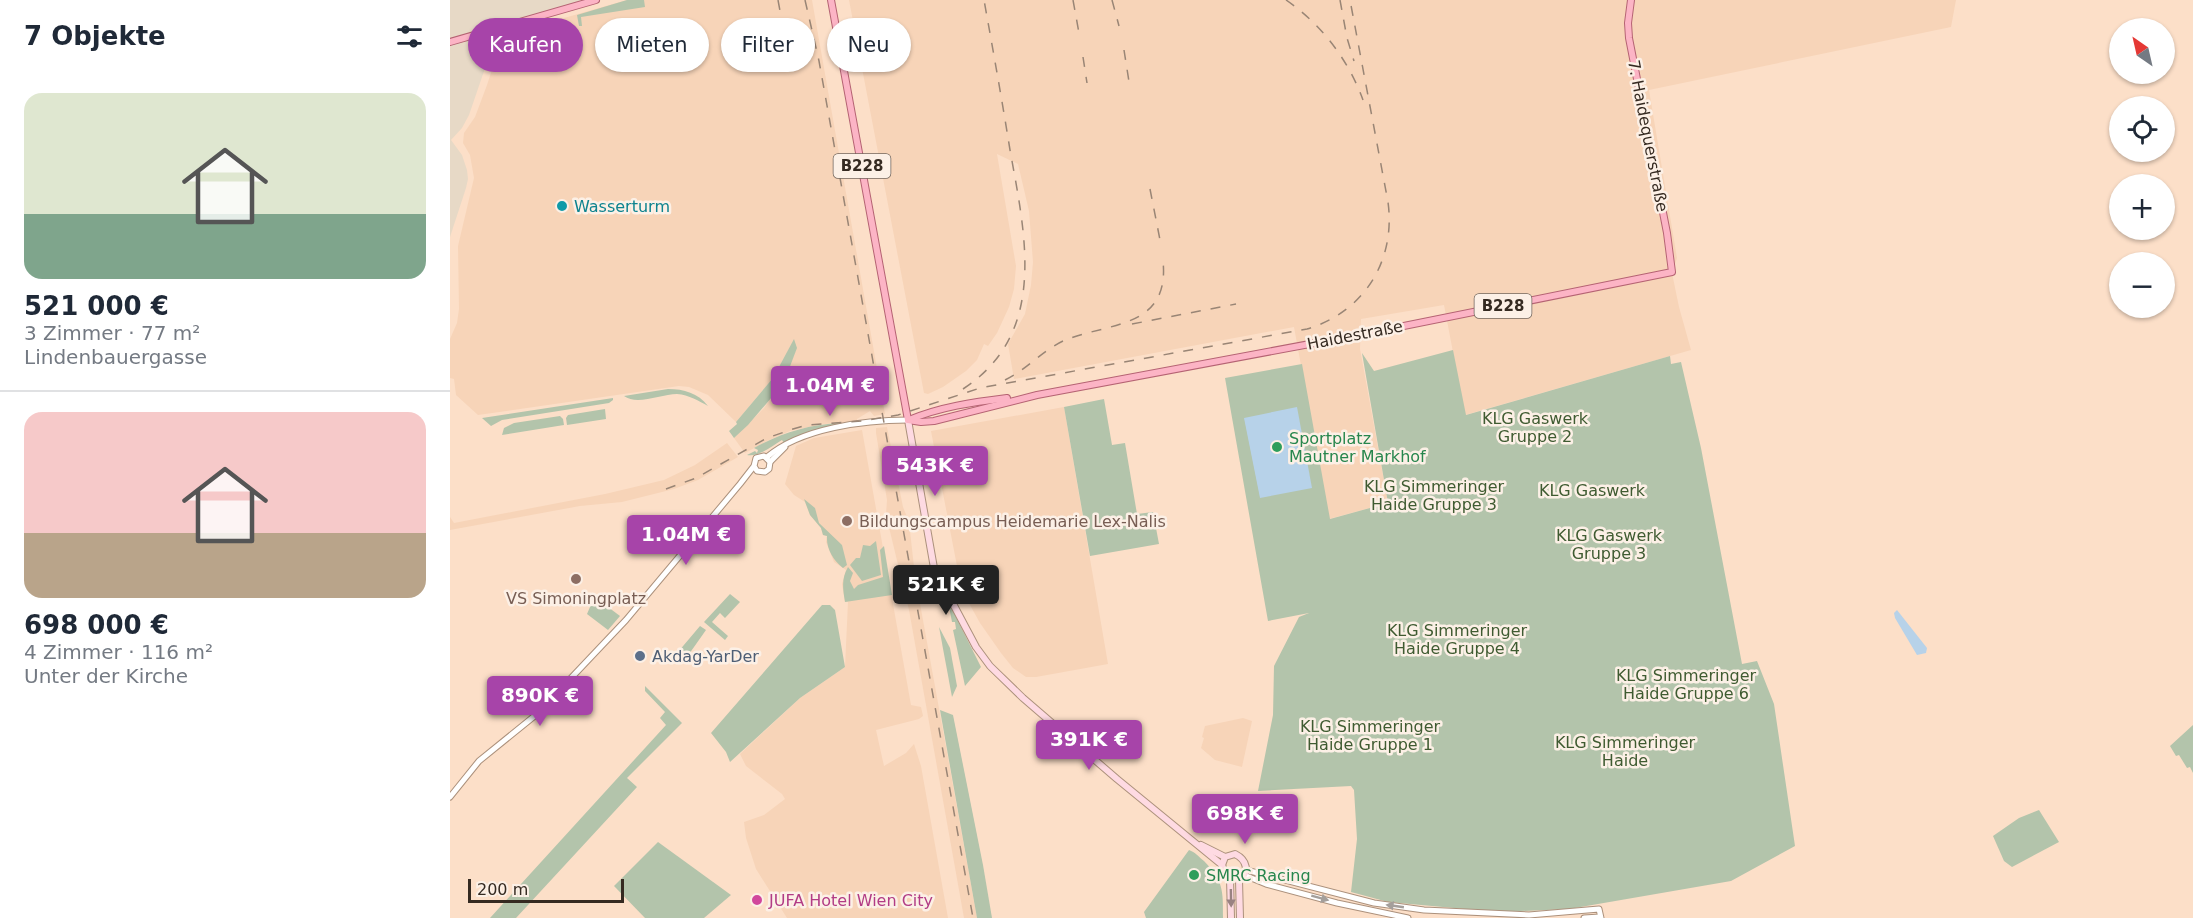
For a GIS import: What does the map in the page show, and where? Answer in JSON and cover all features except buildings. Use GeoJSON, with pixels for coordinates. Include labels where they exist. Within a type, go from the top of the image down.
{"type":"FeatureCollection","features":[{"type":"Feature","properties":{"kind":"main road"},"geometry":{"type":"LineString","coordinates":[[450,42],[596,0]]}},
{"type":"Feature","properties":{"kind":"main road","name":"B228"},"geometry":{"type":"LineString","coordinates":[[831,0],[908,420]]}},
{"type":"Feature","properties":{"kind":"main road","name":"7. Haidequerstraße"},"geometry":{"type":"LineString","coordinates":[[1630,0],[1629,38],[1667,233],[1672,273]]}},
{"type":"Feature","properties":{"kind":"main road","name":"Haidestraße"},"geometry":{"type":"LineString","coordinates":[[908,420],[934,421],[1037,395],[1672,273]]}},
{"type":"Feature","properties":{"kind":"main road"},"geometry":{"type":"LineString","coordinates":[[908,420],[934,568],[976,647],[990,666],[1055,726],[1222,865],[1226,875],[1230,878],[1231,918]]}},
{"type":"Feature","properties":{"kind":"main road"},"geometry":{"type":"LineString","coordinates":[[1192,841],[1225,857]]}},
{"type":"Feature","properties":{"kind":"main road"},"geometry":{"type":"LineString","coordinates":[[1222,865],[1225,857],[1232,854],[1243,860],[1240,918]]}},
{"type":"Feature","properties":{"kind":"main road"},"geometry":{"type":"LineString","coordinates":[[1230,878],[1243,875]]}},
{"type":"Feature","properties":{"kind":"street","name":"Haidestraße"},"geometry":{"type":"LineString","coordinates":[[768,459],[788,443],[811,434],[875,422],[908,420]]}},
{"type":"Feature","properties":{"kind":"street"},"geometry":{"type":"LineString","coordinates":[[759,457],[768,459],[770,467],[767,471],[762,473],[756,468],[755,460],[759,457]]}},
{"type":"Feature","properties":{"kind":"street"},"geometry":{"type":"LineString","coordinates":[[450,797],[479,761],[537,714],[626,620],[744,478],[756,468]]}},
{"type":"Feature","properties":{"kind":"street"},"geometry":{"type":"LineString","coordinates":[[1243,875],[1424,910],[1529,915],[1599,909],[1600,917],[1584,918]]}},
{"type":"Feature","properties":{"kind":"street"},"geometry":{"type":"LineString","coordinates":[[1243,875],[1266,884],[1408,918]]}},
{"type":"Feature","properties":{"kind":"shaded area"},"geometry":{"type":"Polygon","coordinates":[[[450,0],[596,0],[535,18],[468,18],[468,72],[484,72],[469,115],[462,128],[451,140],[462,155],[468,179],[450,237],[450,0]]]}},
{"type":"Feature","properties":{"kind":"shaded area"},"geometry":{"type":"Polygon","coordinates":[[[627,0],[812,0],[885,414],[874,416],[870,411],[857,419],[857,422],[824,424],[790,431],[745,453],[734,438],[764,408],[777,389],[796,350],[794,340],[773,378],[736,422],[708,395],[689,387],[679,386],[478,415],[456,395],[454,379],[450,378],[450,339],[457,323],[459,309],[458,246],[474,178],[470,155],[463,143],[464,133],[475,117],[491,72],[583,72],[583,18],[564,18],[627,0]]]}},
{"type":"Feature","properties":{"kind":"shaded area"},"geometry":{"type":"Polygon","coordinates":[[[849,0],[1956,0],[1951,27],[1649,90],[1677,258],[1672,273],[1691,350],[1465,415],[1444,305],[1361,319],[1360,349],[1388,503],[1329,519],[1294,327],[1014,379],[1008,344],[1025,314],[1033,262],[1029,211],[1018,164],[997,154],[1016,266],[1014,289],[1009,307],[997,333],[988,346],[984,344],[977,360],[943,387],[928,394],[924,393],[863,72],[911,72],[911,18],[852,18],[849,0]]]}},
{"type":"Feature","properties":{"kind":"shaded area"},"geometry":{"type":"Polygon","coordinates":[[[1064,407],[1108,664],[1026,677],[1013,668],[1001,653],[965,596],[931,431],[1064,407]]]}},
{"type":"Feature","properties":{"kind":"shaded area"},"geometry":{"type":"Polygon","coordinates":[[[887,427],[903,507],[909,522],[915,576],[977,918],[964,918],[909,610],[886,515],[887,500],[876,428],[887,427]]]}},
{"type":"Feature","properties":{"kind":"shaded area"},"geometry":{"type":"Polygon","coordinates":[[[862,430],[911,705],[921,707],[923,716],[876,730],[884,766],[906,753],[914,744],[921,766],[948,918],[787,918],[756,869],[746,838],[744,822],[764,815],[785,799],[782,794],[746,766],[740,754],[800,698],[845,667],[848,602],[845,602],[842,584],[846,570],[834,562],[826,542],[827,536],[823,535],[821,528],[810,515],[805,502],[794,495],[785,484],[796,446],[814,438],[862,430]]]}},
{"type":"Feature","properties":{"kind":"shaded area"},"geometry":{"type":"Polygon","coordinates":[[[727,443],[738,457],[698,480],[674,489],[622,502],[580,506],[450,530],[450,517],[454,523],[605,494],[664,480],[695,465],[727,443]]]}},
{"type":"Feature","properties":{"kind":"shaded area"},"geometry":{"type":"Polygon","coordinates":[[[1243,718],[1252,721],[1242,767],[1215,760],[1201,748],[1205,726],[1243,718]]]}},
{"type":"Feature","properties":{"kind":"green space"},"geometry":{"type":"Polygon","coordinates":[[[627,0],[644,0],[645,7],[581,18],[578,18],[577,15],[627,0]]]}},
{"type":"Feature","properties":{"kind":"green space"},"geometry":{"type":"Polygon","coordinates":[[[794,339],[797,348],[789,369],[772,397],[734,438],[729,431],[773,378],[794,339]]]}},
{"type":"Feature","properties":{"kind":"green space","name":"KLG Simmeringer Haide"},"geometry":{"type":"Polygon","coordinates":[[[1453,350],[1466,415],[1670,356],[1671,364],[1681,362],[1701,448],[1742,664],[1757,661],[1774,704],[1795,846],[1731,881],[1569,909],[1498,912],[1388,902],[1351,892],[1357,839],[1354,790],[1351,786],[1258,791],[1273,715],[1274,666],[1299,617],[1309,613],[1268,621],[1225,378],[1302,364],[1330,519],[1388,503],[1362,353],[1374,371],[1453,350]]]}},
{"type":"Feature","properties":{"kind":"green space"},"geometry":{"type":"Polygon","coordinates":[[[668,389],[690,393],[700,398],[708,406],[690,397],[677,394],[642,400],[629,399],[624,396],[668,389]]]}},
{"type":"Feature","properties":{"kind":"green space"},"geometry":{"type":"Polygon","coordinates":[[[613,398],[609,403],[502,420],[491,426],[482,418],[613,398]]]}},
{"type":"Feature","properties":{"kind":"green space"},"geometry":{"type":"Polygon","coordinates":[[[1104,399],[1112,445],[1125,443],[1137,514],[1153,512],[1159,544],[1090,556],[1064,407],[1104,399]]]}},
{"type":"Feature","properties":{"kind":"green space"},"geometry":{"type":"Polygon","coordinates":[[[605,409],[606,419],[567,425],[568,415],[605,409]]]}},
{"type":"Feature","properties":{"kind":"green space"},"geometry":{"type":"Polygon","coordinates":[[[560,416],[564,425],[502,435],[504,428],[514,423],[560,416]]]}},
{"type":"Feature","properties":{"kind":"green space"},"geometry":{"type":"Polygon","coordinates":[[[838,423],[784,443],[782,440],[761,452],[752,455],[747,455],[755,451],[757,453],[758,450],[754,448],[785,434],[805,428],[838,423]]]}},
{"type":"Feature","properties":{"kind":"green space"},"geometry":{"type":"Polygon","coordinates":[[[804,499],[815,508],[819,523],[842,545],[847,565],[843,568],[831,554],[827,536],[823,535],[821,528],[810,515],[804,499]]]}},
{"type":"Feature","properties":{"kind":"green space"},"geometry":{"type":"Polygon","coordinates":[[[876,541],[881,575],[862,581],[850,565],[856,558],[860,558],[863,545],[870,546],[876,541]]]}},
{"type":"Feature","properties":{"kind":"green space"},"geometry":{"type":"Polygon","coordinates":[[[884,546],[892,595],[845,602],[843,580],[848,567],[853,573],[850,581],[854,589],[858,585],[883,577],[880,550],[884,546]]]}},
{"type":"Feature","properties":{"kind":"green space"},"geometry":{"type":"Polygon","coordinates":[[[730,594],[740,602],[725,618],[720,613],[712,622],[728,636],[725,640],[704,622],[730,594]]]}},
{"type":"Feature","properties":{"kind":"green space"},"geometry":{"type":"Polygon","coordinates":[[[596,598],[620,616],[608,630],[587,614],[596,598]]]}},
{"type":"Feature","properties":{"kind":"green space"},"geometry":{"type":"Polygon","coordinates":[[[948,601],[981,667],[965,686],[953,630],[956,629],[955,622],[952,622],[948,601]]]}},
{"type":"Feature","properties":{"kind":"green space"},"geometry":{"type":"Polygon","coordinates":[[[822,605],[830,605],[835,610],[845,667],[800,698],[730,762],[726,752],[711,733],[822,605]]]}},
{"type":"Feature","properties":{"kind":"green space"},"geometry":{"type":"Polygon","coordinates":[[[700,626],[706,630],[682,664],[669,654],[670,651],[678,652],[700,626]]]}},
{"type":"Feature","properties":{"kind":"green space"},"geometry":{"type":"Polygon","coordinates":[[[939,627],[950,648],[957,686],[952,697],[939,627]]]}},
{"type":"Feature","properties":{"kind":"green space"},"geometry":{"type":"Polygon","coordinates":[[[645,686],[682,723],[627,778],[637,787],[516,918],[490,918],[666,725],[660,718],[665,712],[645,691],[645,686]]]}},
{"type":"Feature","properties":{"kind":"green space"},"geometry":{"type":"Polygon","coordinates":[[[940,710],[953,715],[992,918],[977,918],[940,710]]]}},
{"type":"Feature","properties":{"kind":"green space"},"geometry":{"type":"Polygon","coordinates":[[[2193,725],[2193,773],[2179,755],[2176,756],[2170,746],[2193,725]]]}},
{"type":"Feature","properties":{"kind":"green space"},"geometry":{"type":"Polygon","coordinates":[[[2039,810],[2059,842],[2012,867],[2004,861],[1993,836],[2019,818],[2039,810]]]}},
{"type":"Feature","properties":{"kind":"green space"},"geometry":{"type":"Polygon","coordinates":[[[658,842],[731,895],[704,918],[645,918],[614,886],[658,842]]]}},
{"type":"Feature","properties":{"kind":"green space"},"geometry":{"type":"Polygon","coordinates":[[[1189,850],[1211,868],[1219,881],[1223,918],[1146,918],[1144,912],[1189,850]]]}},
{"type":"Feature","properties":{"kind":"water"},"geometry":{"type":"Polygon","coordinates":[[[1297,407],[1312,488],[1260,498],[1244,418],[1297,407]]]}},
{"type":"Feature","properties":{"kind":"water"},"geometry":{"type":"Polygon","coordinates":[[[1897,610],[1927,648],[1926,653],[1917,655],[1895,618],[1894,613],[1897,610]]]}},
{"type":"Feature","properties":{"kind":"railway"},"geometry":{"type":"LineString","coordinates":[[778,0],[781,18]]}},
{"type":"Feature","properties":{"kind":"railway"},"geometry":{"type":"LineString","coordinates":[[805,0],[819,61],[973,918]]}},
{"type":"Feature","properties":{"kind":"railway"},"geometry":{"type":"LineString","coordinates":[[963,389],[990,366],[1009,340],[1020,311],[1024,280],[1021,215],[984,0]]}},
{"type":"Feature","properties":{"kind":"railway"},"geometry":{"type":"LineString","coordinates":[[1073,0],[1079,33]]}},
{"type":"Feature","properties":{"kind":"railway"},"geometry":{"type":"LineString","coordinates":[[1112,0],[1119,26]]}},
{"type":"Feature","properties":{"kind":"railway"},"geometry":{"type":"LineString","coordinates":[[1286,0],[1322,31],[1350,70],[1363,100]]}},
{"type":"Feature","properties":{"kind":"railway"},"geometry":{"type":"LineString","coordinates":[[1340,0],[1354,61]]}},
{"type":"Feature","properties":{"kind":"railway"},"geometry":{"type":"LineString","coordinates":[[666,489],[696,478],[767,438],[807,425],[862,421],[898,415],[980,388],[1307,329],[1345,310],[1360,297],[1381,264],[1387,244],[1389,224],[1388,202],[1350,0]]}},
{"type":"Feature","properties":{"kind":"railway"},"geometry":{"type":"LineString","coordinates":[[1124,50],[1130,88]]}},
{"type":"Feature","properties":{"kind":"railway"},"geometry":{"type":"LineString","coordinates":[[1083,57],[1087,83]]}},
{"type":"Feature","properties":{"kind":"railway"},"geometry":{"type":"LineString","coordinates":[[1150,189],[1161,245]]}},
{"type":"Feature","properties":{"kind":"railway"},"geometry":{"type":"LineString","coordinates":[[1005,380],[1063,341],[1116,326],[1146,312],[1157,300],[1163,283],[1163,261]]}},
{"type":"Feature","properties":{"kind":"railway"},"geometry":{"type":"LineString","coordinates":[[1132,324],[1236,304]]}},
{"type":"Feature","properties":{"kind":"place","name":"Wasserturm"},"geometry":{"type":"Point","coordinates":[562,206]}},
{"type":"Feature","properties":{"kind":"place","name":"Sportplatz Mautner Markhof"},"geometry":{"type":"Point","coordinates":[1277,447]}},
{"type":"Feature","properties":{"kind":"place","name":"Bildungscampus Heidemarie Lex-Nalis"},"geometry":{"type":"Point","coordinates":[847,521]}},
{"type":"Feature","properties":{"kind":"place","name":"VS Simoningplatz"},"geometry":{"type":"Point","coordinates":[576,579]}},
{"type":"Feature","properties":{"kind":"place","name":"Akdag-YarDer"},"geometry":{"type":"Point","coordinates":[640,656]}},
{"type":"Feature","properties":{"kind":"place","name":"SMRC Racing"},"geometry":{"type":"Point","coordinates":[1194,875]}},
{"type":"Feature","properties":{"kind":"place","name":"JUFA Hotel Wien City"},"geometry":{"type":"Point","coordinates":[757,900]}},
{"type":"Feature","properties":{"kind":"park label","name":"KLG Gaswerk Gruppe 2"},"geometry":{"type":"Point","coordinates":[1535,427]}},
{"type":"Feature","properties":{"kind":"park label","name":"KLG Gaswerk"},"geometry":{"type":"Point","coordinates":[1592,490]}},
{"type":"Feature","properties":{"kind":"park label","name":"KLG Simmeringer Haide Gruppe 3"},"geometry":{"type":"Point","coordinates":[1434,495]}},
{"type":"Feature","properties":{"kind":"park label","name":"KLG Gaswerk Gruppe 3"},"geometry":{"type":"Point","coordinates":[1609,544]}},
{"type":"Feature","properties":{"kind":"park label","name":"KLG Simmeringer Haide Gruppe 4"},"geometry":{"type":"Point","coordinates":[1457,639]}},
{"type":"Feature","properties":{"kind":"park label","name":"KLG Simmeringer Haide Gruppe 6"},"geometry":{"type":"Point","coordinates":[1686,684]}},
{"type":"Feature","properties":{"kind":"park label","name":"KLG Simmeringer Haide Gruppe 1"},"geometry":{"type":"Point","coordinates":[1370,735]}}]}
